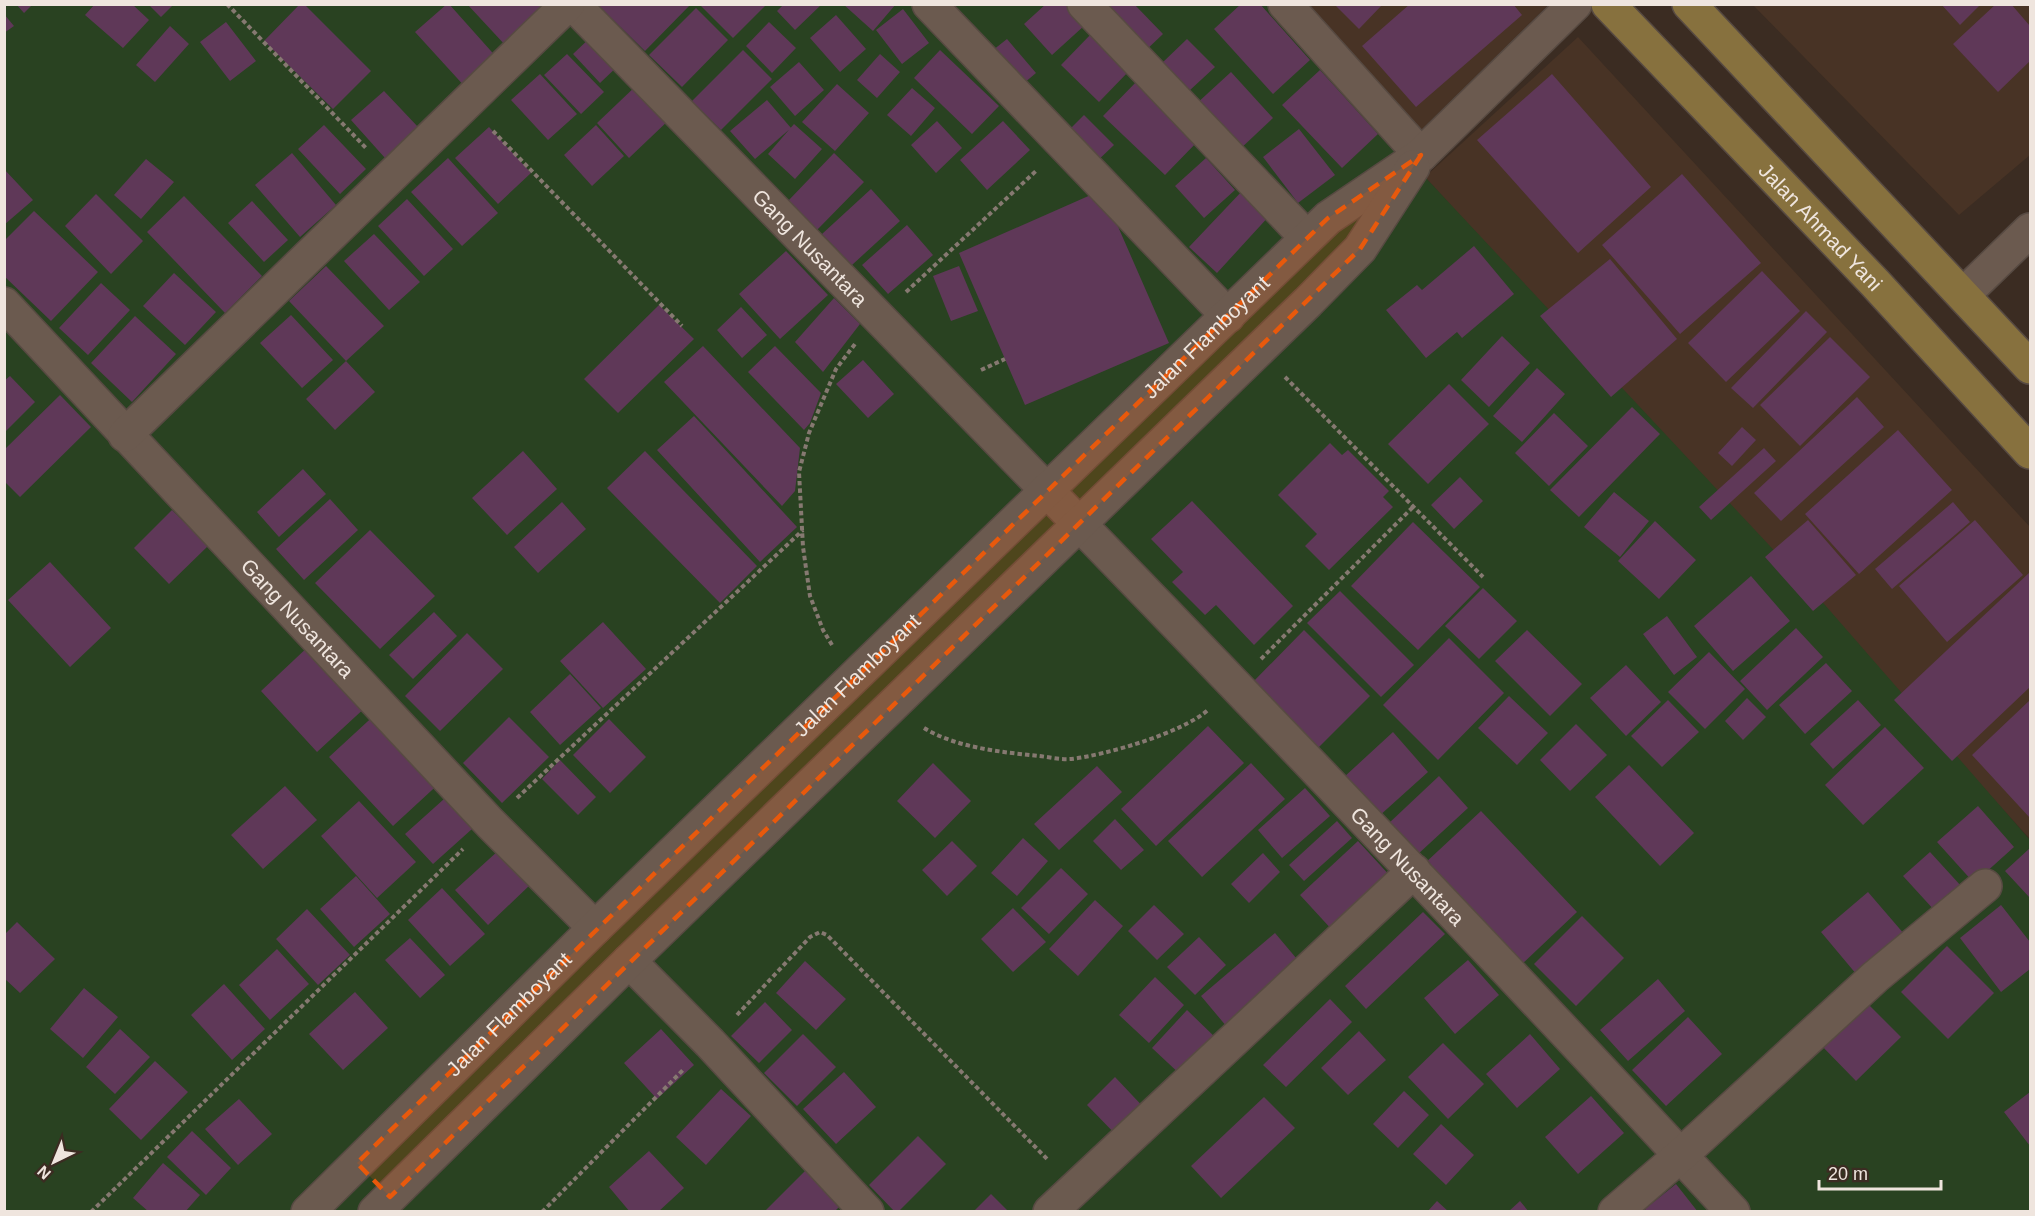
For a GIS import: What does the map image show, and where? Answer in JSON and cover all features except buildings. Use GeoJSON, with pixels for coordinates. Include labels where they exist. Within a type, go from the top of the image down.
{"type":"FeatureCollection","features":[{"type":"Feature","properties":{"kind":"main road","name":"Jalan Ahmad Yani"},"geometry":{"type":"LineString","coordinates":[[1608,4],[1875,283],[2031,452]]}},
{"type":"Feature","properties":{"kind":"main road"},"geometry":{"type":"LineString","coordinates":[[1689,4],[1963,295],[2028,360]]}},
{"type":"Feature","properties":{"kind":"street"},"geometry":{"type":"LineString","coordinates":[[125,435],[393,177],[568,4]]}},
{"type":"Feature","properties":{"kind":"street","name":"Gang Nusantara"},"geometry":{"type":"LineString","coordinates":[[573,4],[1043,484],[1414,871],[1733,1212]]}},
{"type":"Feature","properties":{"kind":"street"},"geometry":{"type":"LineString","coordinates":[[929,4],[1228,316]]}},
{"type":"Feature","properties":{"kind":"street"},"geometry":{"type":"LineString","coordinates":[[1084,4],[1307,238]]}},
{"type":"Feature","properties":{"kind":"street"},"geometry":{"type":"LineString","coordinates":[[1285,4],[1421,155]]}},
{"type":"Feature","properties":{"kind":"street","name":"Jalan Flamboyant"},"geometry":{"type":"LineString","coordinates":[[308,1212],[777,752],[1043,484],[1228,316],[1328,218],[1421,155],[1575,4]]}},
{"type":"Feature","properties":{"kind":"street","name":"Jalan Flamboyant"},"geometry":{"type":"LineString","coordinates":[[383,1204],[629,961],[1308,302],[1360,249],[1421,155]]}},
{"type":"Feature","properties":{"kind":"street"},"geometry":{"type":"LineString","coordinates":[[1963,295],[2031,230]]}},
{"type":"Feature","properties":{"kind":"street"},"geometry":{"type":"LineString","coordinates":[[1275,270],[1308,302]]}},
{"type":"Feature","properties":{"kind":"street","name":"Gang Nusantara"},"geometry":{"type":"LineString","coordinates":[[4,304],[490,823],[596,928]]}},
{"type":"Feature","properties":{"kind":"street"},"geometry":{"type":"LineString","coordinates":[[777,752],[810,785]]}},
{"type":"Feature","properties":{"kind":"street"},"geometry":{"type":"LineString","coordinates":[[1050,1212],[1074,1187],[1414,871]]}},
{"type":"Feature","properties":{"kind":"street"},"geometry":{"type":"LineString","coordinates":[[1615,1212],[1875,978],[1985,886]]}},
{"type":"Feature","properties":{"kind":"street"},"geometry":{"type":"LineString","coordinates":[[629,961],[710,1043],[867,1212]]}},
{"type":"Feature","properties":{"kind":"street"},"geometry":{"type":"LineString","coordinates":[[357,1163],[383,1204]]}},
{"type":"Feature","properties":{"kind":"path"},"geometry":{"type":"LineString","coordinates":[[227,4],[393,177]]}},
{"type":"Feature","properties":{"kind":"path"},"geometry":{"type":"LineString","coordinates":[[467,104],[682,326]]}},
{"type":"Feature","properties":{"kind":"path"},"geometry":{"type":"LineString","coordinates":[[834,649],[823,630],[810,596],[802,530],[799,472],[809,433],[836,369],[858,340],[879,318],[1064,145]]}},
{"type":"Feature","properties":{"kind":"path"},"geometry":{"type":"LineString","coordinates":[[1280,372],[1483,577]]}},
{"type":"Feature","properties":{"kind":"path"},"geometry":{"type":"LineString","coordinates":[[91,1212],[490,823],[802,530]]}},
{"type":"Feature","properties":{"kind":"path"},"geometry":{"type":"LineString","coordinates":[[542,1212],[710,1043],[810,937],[820,932],[827,935],[840,948],[1074,1187]]}},
{"type":"Feature","properties":{"kind":"highlighted area"},"geometry":{"type":"Polygon","coordinates":[[[1421,155],[1360,249],[390,1197],[357,1163],[1328,218],[1421,155]]]}},
{"type":"Feature","properties":{"kind":"shaded area"},"geometry":{"type":"Polygon","coordinates":[[[1549,4],[1420,131],[1307,5],[1549,4]]]}},
{"type":"Feature","properties":{"kind":"shaded area"},"geometry":{"type":"Polygon","coordinates":[[[1753,5],[2030,5],[2030,155],[1959,215],[1753,5]]]}},
{"type":"Feature","properties":{"kind":"shaded area"},"geometry":{"type":"Polygon","coordinates":[[[1578,37],[2030,527],[2030,839],[1425,177],[1578,37]]]}},
{"type":"Feature","properties":{"kind":"green space"},"geometry":{"type":"Polygon","coordinates":[[[5,5],[1269,5],[1425,177],[1825,605],[2030,840],[2030,1211],[5,1212],[5,5]]]}}]}
